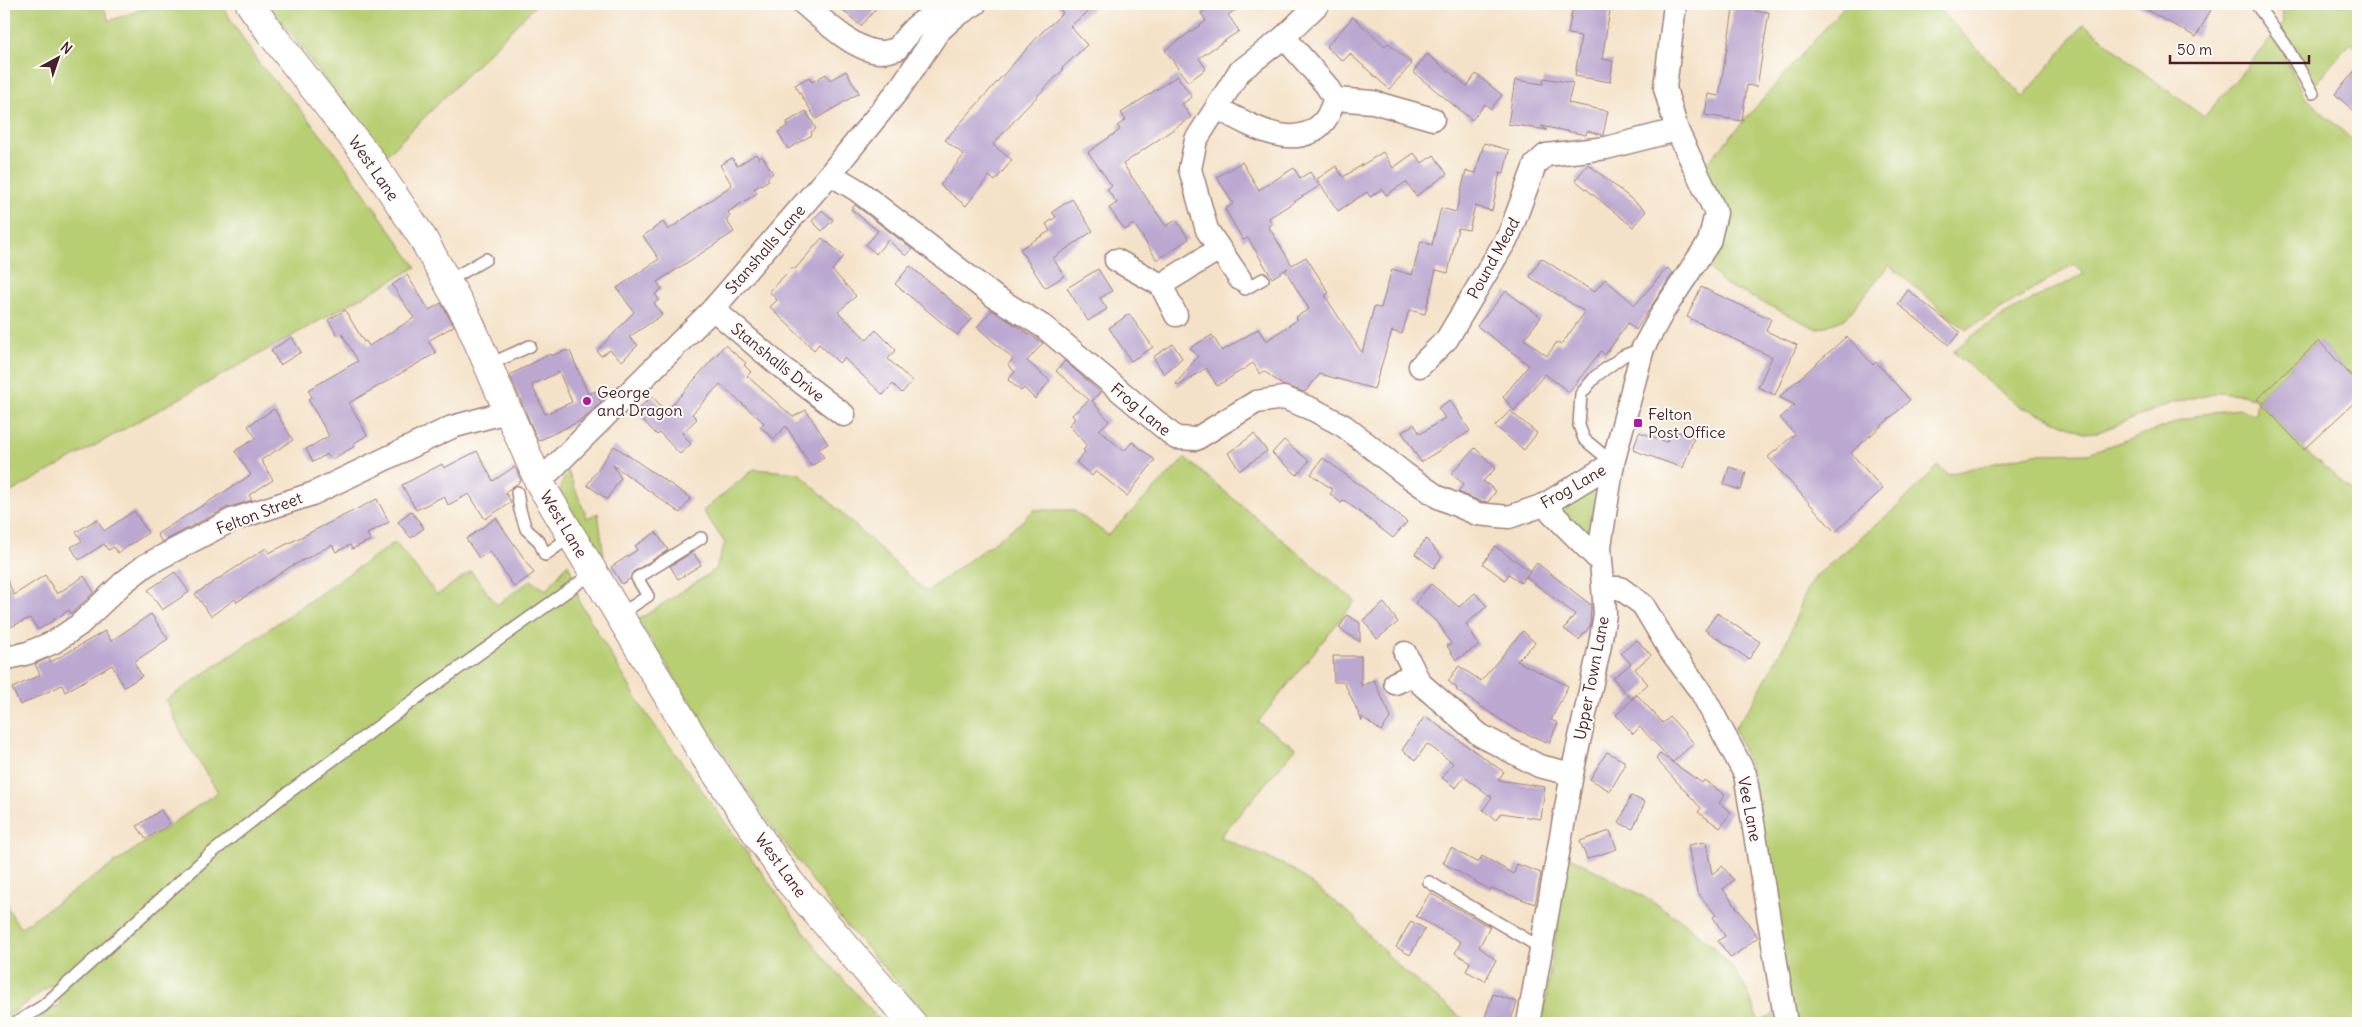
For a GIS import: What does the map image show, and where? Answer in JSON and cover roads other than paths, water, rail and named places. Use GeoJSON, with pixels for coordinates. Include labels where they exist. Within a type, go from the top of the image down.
{"type":"FeatureCollection","features":[{"type":"Feature","properties":{"kind":"street","name":"West Lane"},"geometry":{"type":"LineString","coordinates":[[250,4],[272,35],[369,158],[422,237],[448,281],[468,319],[507,412],[528,487],[571,536],[703,754],[790,881],[912,1023]]}},
{"type":"Feature","properties":{"kind":"street"},"geometry":{"type":"LineString","coordinates":[[804,4],[850,40],[866,48],[881,52],[897,49],[919,22],[940,15],[953,18]]}},
{"type":"Feature","properties":{"kind":"street","name":"Stanshalls Lane"},"geometry":{"type":"LineString","coordinates":[[528,487],[713,309],[830,174],[900,88],[938,32],[953,18],[975,4]]}},
{"type":"Feature","properties":{"kind":"street"},"geometry":{"type":"LineString","coordinates":[[1240,279],[1207,230],[1190,169],[1196,140],[1239,72],[1284,37],[1318,4]]}},
{"type":"Feature","properties":{"kind":"street","name":"Upper Town Lane"},"geometry":{"type":"LineString","coordinates":[[1528,1023],[1572,774],[1605,614],[1605,588],[1600,561],[1613,463],[1643,348],[1664,310],[1709,242],[1716,213],[1677,130],[1665,88],[1675,4]]}},
{"type":"Feature","properties":{"kind":"street"},"geometry":{"type":"LineString","coordinates":[[1284,37],[1326,85],[1334,99]]}},
{"type":"Feature","properties":{"kind":"street"},"geometry":{"type":"LineString","coordinates":[[1217,108],[1269,134],[1289,136],[1307,134],[1324,121],[1334,99]]}},
{"type":"Feature","properties":{"kind":"street"},"geometry":{"type":"LineString","coordinates":[[1334,99],[1373,102],[1433,119]]}},
{"type":"Feature","properties":{"kind":"street","name":"Pound Mead"},"geometry":{"type":"LineString","coordinates":[[1420,366],[1447,339],[1509,236],[1535,165],[1546,155],[1606,148],[1677,130]]}},
{"type":"Feature","properties":{"kind":"street","name":"Frog Lane"},"geometry":{"type":"LineString","coordinates":[[830,174],[857,190],[995,297],[1044,326],[1143,412],[1176,438],[1196,439],[1256,402],[1284,398],[1314,410],[1344,426],[1418,483],[1438,496],[1476,514],[1509,516],[1544,505],[1613,463]]}},
{"type":"Feature","properties":{"kind":"street"},"geometry":{"type":"LineString","coordinates":[[1161,285],[1219,249]]}},
{"type":"Feature","properties":{"kind":"street"},"geometry":{"type":"LineString","coordinates":[[1116,260],[1161,285],[1176,315]]}},
{"type":"Feature","properties":{"kind":"street","name":"Stanshalls Drive"},"geometry":{"type":"LineString","coordinates":[[713,309],[780,366],[844,415]]}},
{"type":"Feature","properties":{"kind":"street","name":"Felton Street"},"geometry":{"type":"LineString","coordinates":[[4,659],[28,654],[54,642],[79,625],[124,582],[146,565],[232,520],[312,494],[452,427],[507,412]]}},
{"type":"Feature","properties":{"kind":"street"},"geometry":{"type":"LineString","coordinates":[[1544,505],[1600,561]]}},
{"type":"Feature","properties":{"kind":"street","name":"Vee Lane"},"geometry":{"type":"LineString","coordinates":[[1605,588],[1620,588],[1643,605],[1670,650],[1702,692],[1744,774],[1786,1023]]}},
{"type":"Feature","properties":{"kind":"street"},"geometry":{"type":"LineString","coordinates":[[1404,653],[1420,682],[1480,734],[1539,766],[1572,774]]}},
{"type":"Feature","properties":{"kind":"street"},"geometry":{"type":"LineString","coordinates":[[1395,682],[1415,674]]}},
{"type":"Feature","properties":{"kind":"lane"},"geometry":{"type":"LineString","coordinates":[[2256,4],[2285,44],[2313,93]]}},
{"type":"Feature","properties":{"kind":"lane"},"geometry":{"type":"LineString","coordinates":[[448,281],[486,259]]}},
{"type":"Feature","properties":{"kind":"lane"},"geometry":{"type":"LineString","coordinates":[[1240,279],[1245,289],[1263,279]]}},
{"type":"Feature","properties":{"kind":"lane"},"geometry":{"type":"LineString","coordinates":[[488,365],[530,346]]}},
{"type":"Feature","properties":{"kind":"lane"},"geometry":{"type":"LineString","coordinates":[[1613,463],[1584,439],[1579,425],[1582,394],[1596,376],[1623,356],[1643,348]]}},
{"type":"Feature","properties":{"kind":"lane"},"geometry":{"type":"LineString","coordinates":[[619,615],[648,596],[637,578],[702,538]]}},
{"type":"Feature","properties":{"kind":"lane"},"geometry":{"type":"LineString","coordinates":[[16,1023],[42,1006],[208,856],[285,795],[541,608],[594,572]]}},
{"type":"Feature","properties":{"kind":"lane"},"geometry":{"type":"LineString","coordinates":[[1429,882],[1541,948]]}},
{"type":"Feature","properties":{"kind":"place","name":"George and Dragon"},"geometry":{"type":"Point","coordinates":[587,401]}},
{"type":"Feature","properties":{"kind":"place","name":"Felton Post Office"},"geometry":{"type":"Point","coordinates":[1638,423]}}]}
